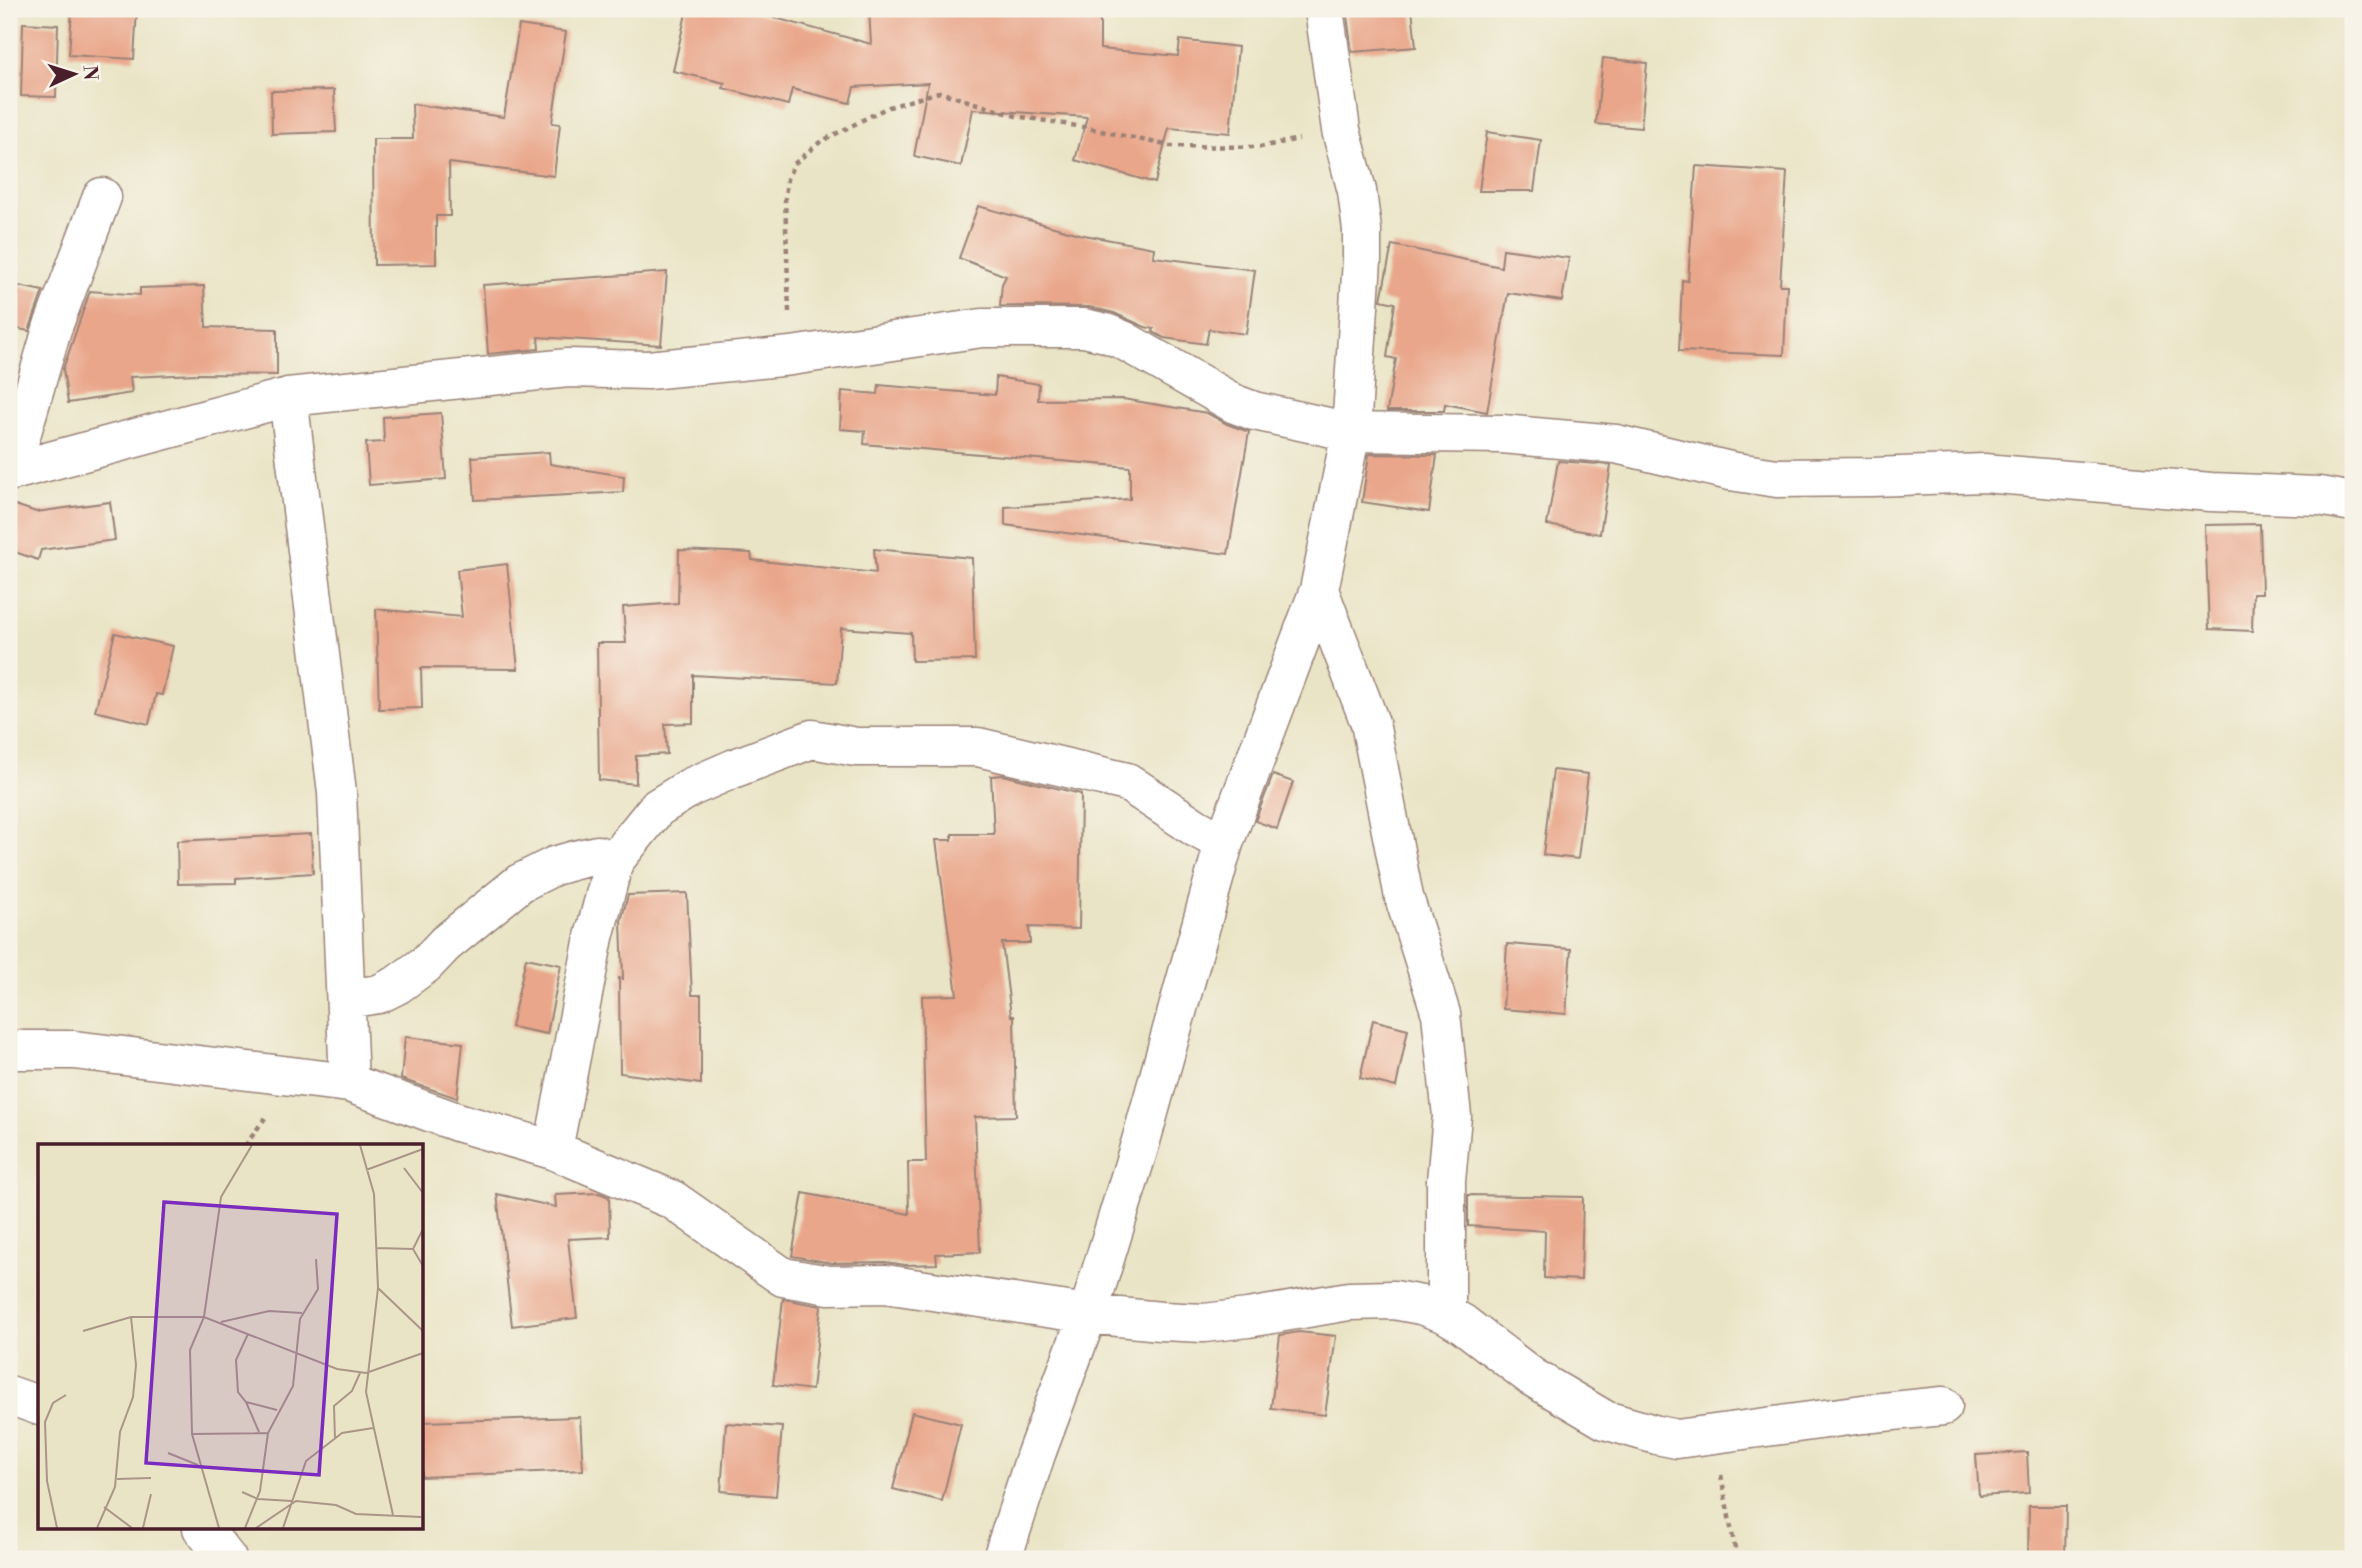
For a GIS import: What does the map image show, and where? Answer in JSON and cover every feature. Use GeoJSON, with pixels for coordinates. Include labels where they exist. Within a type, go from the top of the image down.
{"type":"FeatureCollection","features":[{"type":"Feature","properties":{"kind":"street"},"geometry":{"type":"LineString","coordinates":[[1002,1559],[1036,1454],[1088,1314],[1141,1141],[1224,843],[1319,590],[1351,432],[1362,260],[1362,230],[1357,191],[1341,130],[1324,9]]}},
{"type":"Feature","properties":{"kind":"street"},"geometry":{"type":"LineString","coordinates":[[10,471],[51,329],[102,197]]}},
{"type":"Feature","properties":{"kind":"street"},"geometry":{"type":"LineString","coordinates":[[10,471],[288,397],[568,368],[648,370],[791,356],[982,328],[1084,328],[1123,340],[1235,404],[1254,411],[1351,432],[1502,434],[1616,444],[1730,471],[1777,478],[1983,473],[2211,492],[2319,496],[2353,502]]}},
{"type":"Feature","properties":{"kind":"street"},"geometry":{"type":"LineString","coordinates":[[288,397],[337,792],[349,1083]]}},
{"type":"Feature","properties":{"kind":"street"},"geometry":{"type":"LineString","coordinates":[[1319,590],[1370,723],[1404,897],[1441,1014],[1452,1116],[1446,1181],[1446,1314]]}},
{"type":"Feature","properties":{"kind":"street"},"geometry":{"type":"LineString","coordinates":[[553,1150],[594,937],[614,861],[657,808],[691,787],[812,739],[856,747],[978,747],[1127,782],[1196,828],[1224,843]]}},
{"type":"Feature","properties":{"kind":"street"},"geometry":{"type":"LineString","coordinates":[[346,999],[379,994],[397,985],[426,964],[445,944],[520,883],[554,866],[575,860],[597,855],[614,861]]}},
{"type":"Feature","properties":{"kind":"street"},"geometry":{"type":"LineString","coordinates":[[9,1050],[74,1050],[349,1083],[457,1122],[553,1150],[673,1200],[783,1277],[829,1285],[885,1284],[1088,1314],[1204,1323],[1349,1301],[1394,1300],[1446,1314],[1532,1377],[1605,1420],[1657,1436],[1677,1439],[1943,1406]]}},
{"type":"Feature","properties":{"kind":"street"},"geometry":{"type":"LineString","coordinates":[[9,1395],[38,1405]]}},
{"type":"Feature","properties":{"kind":"street"},"geometry":{"type":"LineString","coordinates":[[204,1530],[227,1559]]}},
{"type":"Feature","properties":{"kind":"path"},"geometry":{"type":"LineString","coordinates":[[791,356],[785,198],[794,163],[820,142],[887,108],[939,93],[1016,116],[1170,146],[1260,147],[1341,130]]}},
{"type":"Feature","properties":{"kind":"path"},"geometry":{"type":"LineString","coordinates":[[1735,1432],[1720,1476],[1737,1559]]}},
{"type":"Feature","properties":{"kind":"building"},"geometry":{"type":"Polygon","coordinates":[[[72,9],[137,9],[134,59],[69,55],[72,9]]]}},
{"type":"Feature","properties":{"kind":"building"},"geometry":{"type":"Polygon","coordinates":[[[687,9],[742,9],[871,44],[869,9],[1008,9],[1100,20],[1100,49],[1178,56],[1180,40],[1238,47],[1230,133],[1169,128],[1155,183],[1075,160],[1087,117],[973,109],[961,166],[914,156],[928,83],[854,87],[850,103],[792,89],[788,105],[723,88],[725,83],[673,71],[687,9]]]}},
{"type":"Feature","properties":{"kind":"building"},"geometry":{"type":"Polygon","coordinates":[[[1346,9],[1412,9],[1416,47],[1352,52],[1346,9]]]}},
{"type":"Feature","properties":{"kind":"building"},"geometry":{"type":"Polygon","coordinates":[[[23,23],[58,25],[56,97],[21,96],[23,23]]]}},
{"type":"Feature","properties":{"kind":"building"},"geometry":{"type":"Polygon","coordinates":[[[519,25],[566,32],[552,123],[560,124],[554,176],[449,163],[450,216],[436,216],[436,264],[374,265],[373,139],[413,139],[412,104],[504,117],[519,25]]]}},
{"type":"Feature","properties":{"kind":"building"},"geometry":{"type":"Polygon","coordinates":[[[1603,58],[1647,63],[1641,128],[1596,124],[1603,58]]]}},
{"type":"Feature","properties":{"kind":"building"},"geometry":{"type":"Polygon","coordinates":[[[334,90],[336,132],[272,134],[271,91],[334,90]]]}},
{"type":"Feature","properties":{"kind":"building"},"geometry":{"type":"Polygon","coordinates":[[[1487,132],[1541,140],[1534,191],[1479,191],[1487,132]]]}},
{"type":"Feature","properties":{"kind":"building"},"geometry":{"type":"Polygon","coordinates":[[[1696,166],[1787,172],[1780,285],[1787,285],[1784,355],[1679,351],[1682,280],[1688,281],[1696,166]]]}},
{"type":"Feature","properties":{"kind":"building"},"geometry":{"type":"Polygon","coordinates":[[[978,206],[1079,234],[1154,248],[1153,257],[1255,270],[1246,334],[1209,329],[1206,344],[1164,338],[1153,332],[1154,329],[1114,313],[1089,307],[1000,306],[1002,284],[1006,276],[959,258],[978,206]]]}},
{"type":"Feature","properties":{"kind":"building"},"geometry":{"type":"Polygon","coordinates":[[[1392,245],[1501,267],[1503,249],[1569,258],[1562,301],[1508,293],[1487,412],[1445,404],[1444,411],[1387,411],[1396,359],[1387,357],[1395,303],[1381,300],[1392,245]]]}},
{"type":"Feature","properties":{"kind":"building"},"geometry":{"type":"Polygon","coordinates":[[[667,272],[661,345],[538,337],[539,349],[488,354],[483,285],[667,272]]]}},
{"type":"Feature","properties":{"kind":"building"},"geometry":{"type":"Polygon","coordinates":[[[9,284],[43,291],[29,331],[9,327],[9,284]]]}},
{"type":"Feature","properties":{"kind":"building"},"geometry":{"type":"Polygon","coordinates":[[[204,286],[206,327],[277,329],[277,375],[130,377],[132,393],[68,403],[63,369],[90,291],[140,295],[140,288],[204,286]]]}},
{"type":"Feature","properties":{"kind":"building"},"geometry":{"type":"Polygon","coordinates":[[[996,377],[1039,384],[1038,400],[1123,399],[1207,413],[1249,432],[1228,554],[1005,525],[1005,507],[1130,499],[1130,467],[864,444],[865,431],[840,429],[842,391],[878,394],[879,385],[995,395],[996,377]]]}},
{"type":"Feature","properties":{"kind":"building"},"geometry":{"type":"Polygon","coordinates":[[[441,413],[446,479],[369,485],[366,443],[384,442],[383,417],[441,413]]]}},
{"type":"Feature","properties":{"kind":"building"},"geometry":{"type":"Polygon","coordinates":[[[549,452],[550,464],[624,476],[623,492],[475,500],[472,457],[549,452]]]}},
{"type":"Feature","properties":{"kind":"building"},"geometry":{"type":"Polygon","coordinates":[[[1369,454],[1437,455],[1429,512],[1362,502],[1369,454]]]}},
{"type":"Feature","properties":{"kind":"building"},"geometry":{"type":"Polygon","coordinates":[[[1558,461],[1611,465],[1600,534],[1547,525],[1558,461]]]}},
{"type":"Feature","properties":{"kind":"building"},"geometry":{"type":"Polygon","coordinates":[[[110,502],[115,540],[41,550],[38,560],[9,550],[9,503],[36,512],[110,502]]]}},
{"type":"Feature","properties":{"kind":"building"},"geometry":{"type":"Polygon","coordinates":[[[2260,524],[2262,593],[2253,593],[2252,631],[2209,629],[2205,525],[2260,524]]]}},
{"type":"Feature","properties":{"kind":"building"},"geometry":{"type":"Polygon","coordinates":[[[874,549],[972,558],[975,660],[912,661],[911,633],[841,628],[837,683],[693,675],[693,723],[665,724],[667,754],[636,756],[636,784],[599,780],[597,643],[626,643],[623,607],[678,603],[679,550],[751,553],[752,560],[876,573],[874,549]]]}},
{"type":"Feature","properties":{"kind":"building"},"geometry":{"type":"Polygon","coordinates":[[[507,564],[518,669],[421,668],[422,708],[379,709],[376,609],[462,617],[457,570],[507,564]]]}},
{"type":"Feature","properties":{"kind":"building"},"geometry":{"type":"Polygon","coordinates":[[[115,633],[173,646],[162,695],[156,694],[149,724],[95,711],[115,633]]]}},
{"type":"Feature","properties":{"kind":"building"},"geometry":{"type":"Polygon","coordinates":[[[1553,770],[1588,774],[1578,859],[1543,855],[1553,770]]]}},
{"type":"Feature","properties":{"kind":"building"},"geometry":{"type":"Polygon","coordinates":[[[1003,775],[1081,794],[1079,929],[1029,927],[1030,943],[1002,943],[1011,1016],[1014,1016],[1016,1116],[975,1117],[980,1252],[936,1254],[937,1264],[905,1265],[885,1262],[831,1263],[792,1256],[803,1193],[909,1214],[908,1162],[926,1162],[922,996],[957,995],[936,840],[952,840],[952,834],[994,834],[991,776],[1003,775]]]}},
{"type":"Feature","properties":{"kind":"building"},"geometry":{"type":"Polygon","coordinates":[[[1273,775],[1293,782],[1277,829],[1255,821],[1273,775]]]}},
{"type":"Feature","properties":{"kind":"building"},"geometry":{"type":"Polygon","coordinates":[[[311,834],[313,873],[236,878],[236,883],[178,884],[177,841],[311,834]]]}},
{"type":"Feature","properties":{"kind":"building"},"geometry":{"type":"Polygon","coordinates":[[[687,893],[692,995],[701,995],[701,1084],[620,1073],[619,978],[623,979],[621,921],[628,895],[687,893]]]}},
{"type":"Feature","properties":{"kind":"building"},"geometry":{"type":"Polygon","coordinates":[[[1507,944],[1571,949],[1566,1014],[1503,1009],[1507,944]]]}},
{"type":"Feature","properties":{"kind":"building"},"geometry":{"type":"Polygon","coordinates":[[[526,958],[561,965],[547,1034],[511,1027],[526,958]]]}},
{"type":"Feature","properties":{"kind":"building"},"geometry":{"type":"Polygon","coordinates":[[[1373,1020],[1408,1029],[1396,1087],[1360,1078],[1373,1020]]]}},
{"type":"Feature","properties":{"kind":"building"},"geometry":{"type":"Polygon","coordinates":[[[405,1037],[463,1043],[457,1098],[401,1079],[405,1037]]]}},
{"type":"Feature","properties":{"kind":"building"},"geometry":{"type":"Polygon","coordinates":[[[599,1193],[609,1197],[610,1237],[568,1239],[577,1318],[512,1326],[497,1194],[556,1207],[555,1195],[599,1193]]]}},
{"type":"Feature","properties":{"kind":"building"},"geometry":{"type":"Polygon","coordinates":[[[1468,1195],[1583,1197],[1581,1280],[1544,1278],[1545,1231],[1468,1226],[1468,1195]]]}},
{"type":"Feature","properties":{"kind":"building"},"geometry":{"type":"Polygon","coordinates":[[[783,1299],[821,1306],[812,1390],[773,1385],[783,1299]]]}},
{"type":"Feature","properties":{"kind":"building"},"geometry":{"type":"Polygon","coordinates":[[[1299,1332],[1336,1336],[1325,1415],[1271,1408],[1280,1335],[1299,1332]]]}},
{"type":"Feature","properties":{"kind":"building"},"geometry":{"type":"Polygon","coordinates":[[[912,1412],[961,1424],[942,1501],[893,1489],[912,1412]]]}},
{"type":"Feature","properties":{"kind":"building"},"geometry":{"type":"Polygon","coordinates":[[[580,1417],[583,1470],[424,1477],[424,1422],[580,1417]]]}},
{"type":"Feature","properties":{"kind":"building"},"geometry":{"type":"Polygon","coordinates":[[[726,1423],[782,1427],[776,1496],[721,1491],[726,1423]]]}},
{"type":"Feature","properties":{"kind":"building"},"geometry":{"type":"Polygon","coordinates":[[[2027,1452],[2029,1493],[1979,1496],[1976,1455],[2027,1452]]]}},
{"type":"Feature","properties":{"kind":"building"},"geometry":{"type":"Polygon","coordinates":[[[2029,1506],[2066,1506],[2065,1559],[2028,1559],[2029,1506]]]}}]}
